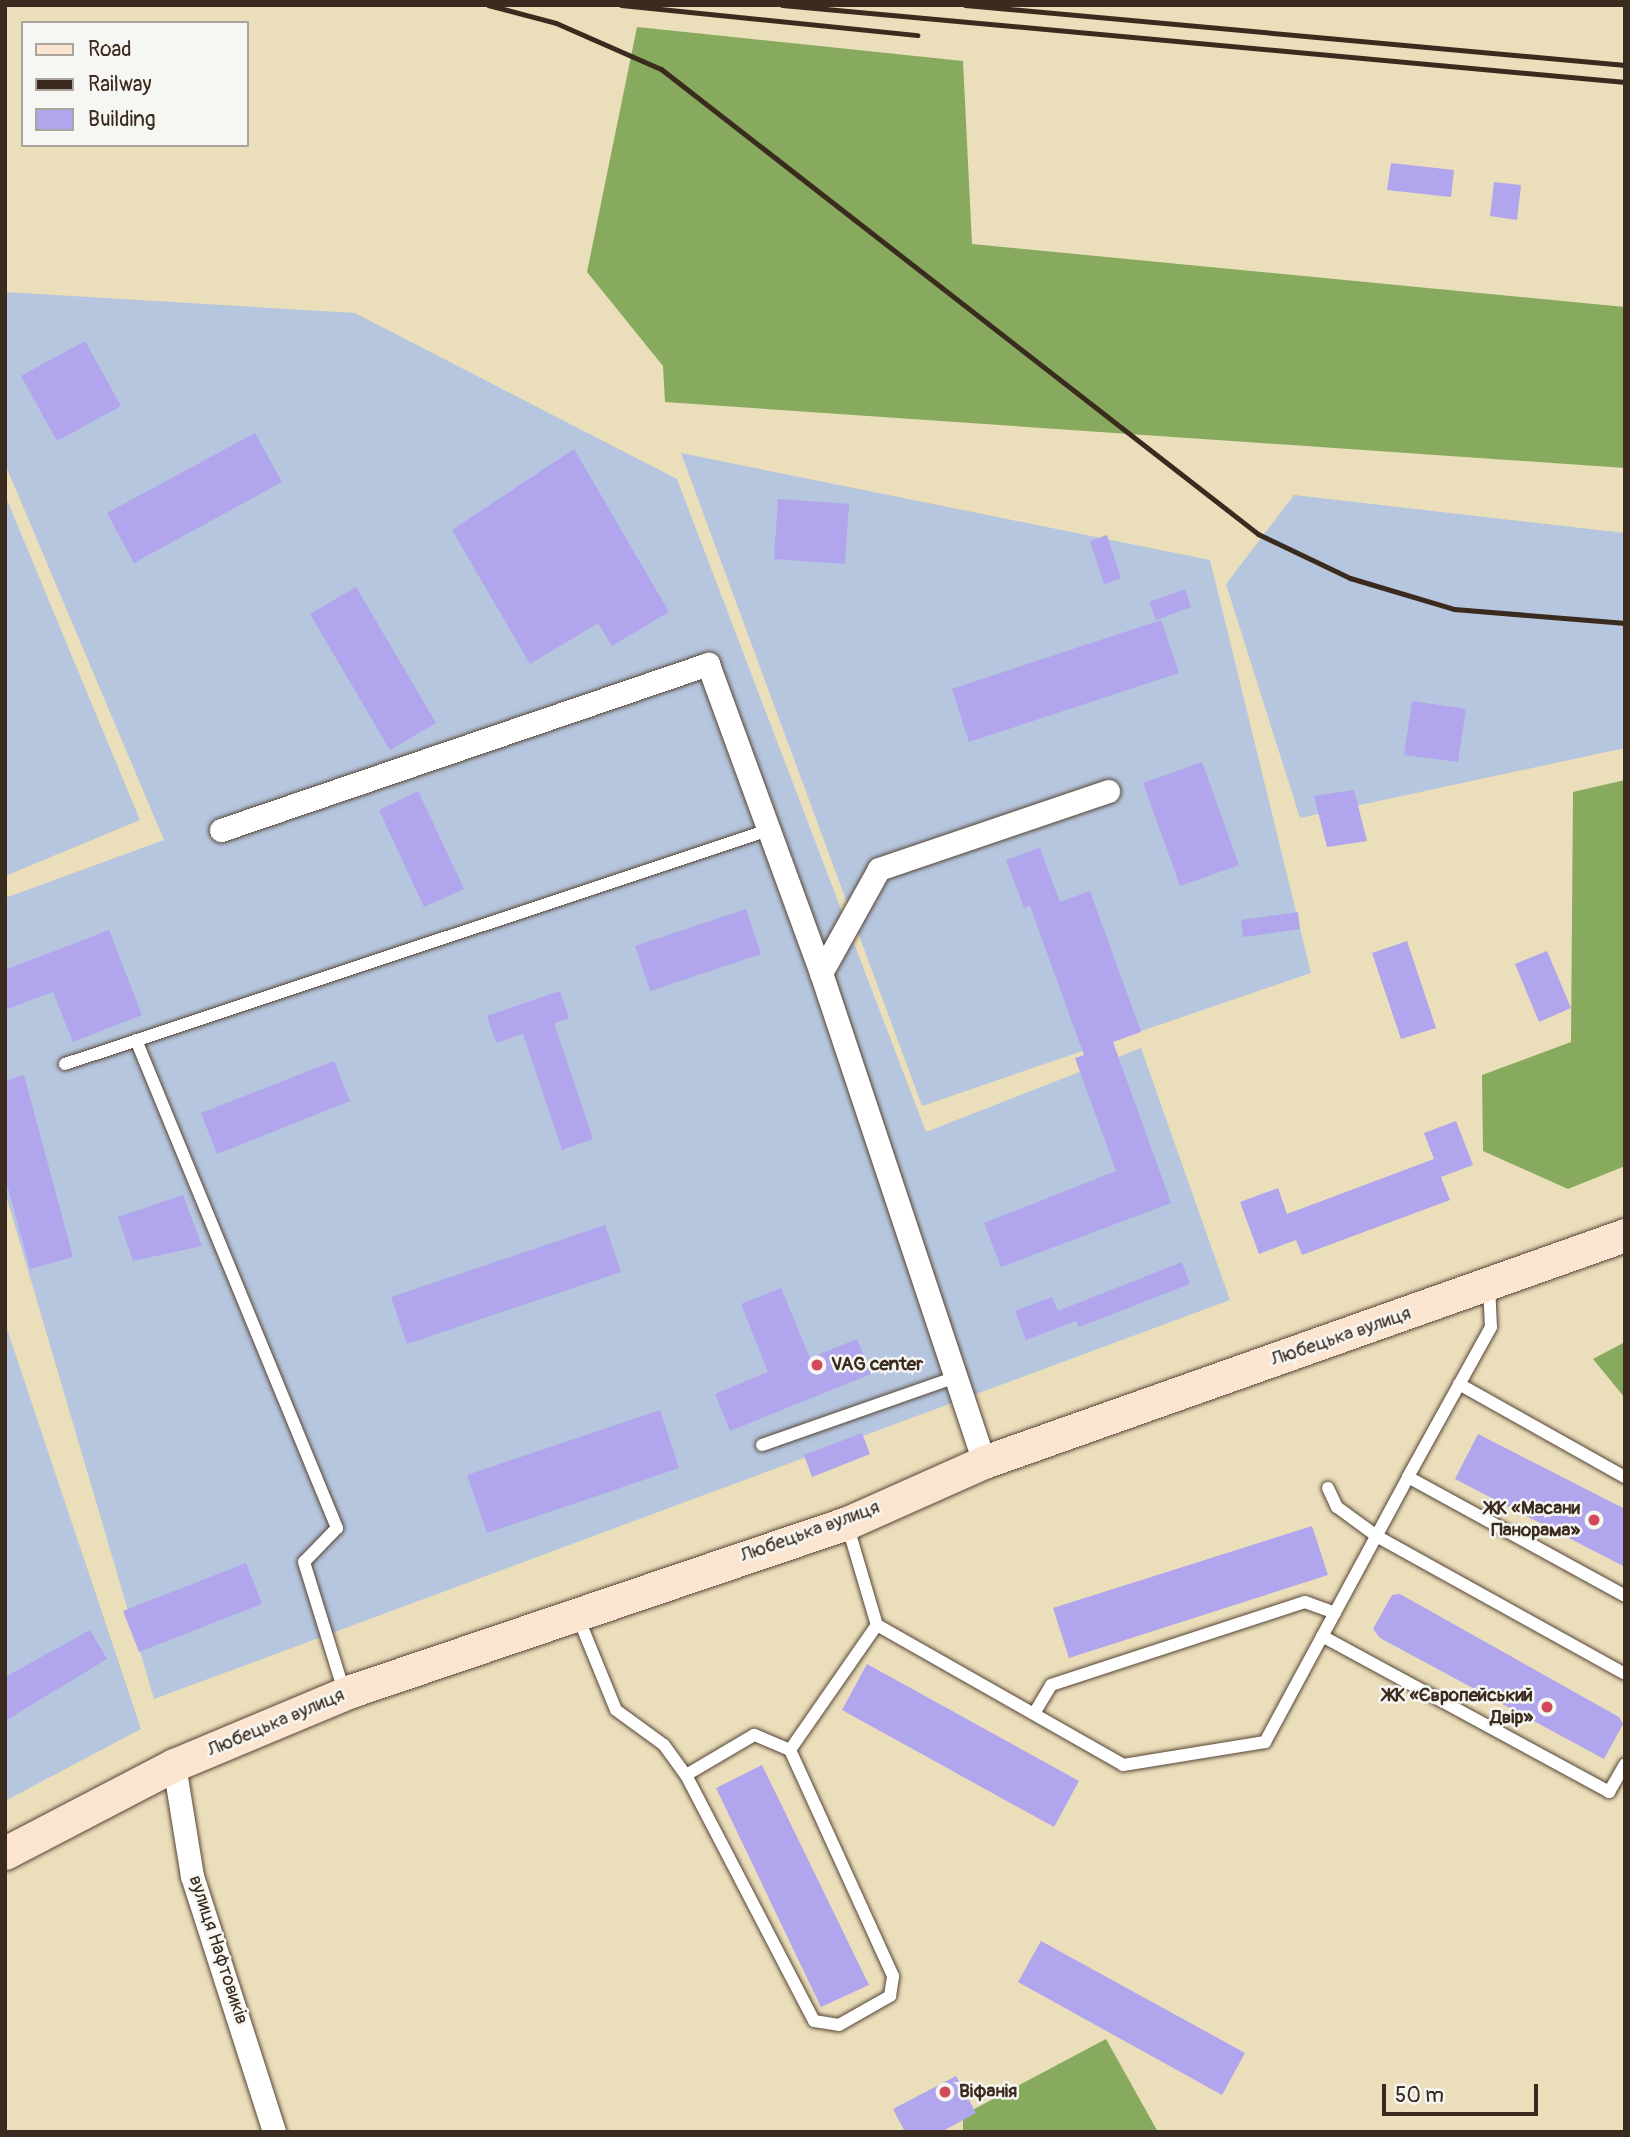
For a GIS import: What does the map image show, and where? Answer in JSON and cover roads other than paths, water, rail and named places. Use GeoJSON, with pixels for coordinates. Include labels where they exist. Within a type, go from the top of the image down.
{"type":"FeatureCollection","features":[{"type":"Feature","properties":{"kind":"main road","name":"Любецька вулиця"},"geometry":{"type":"LineString","coordinates":[[5,1853],[174,1765],[345,1694],[575,1610],[846,1523],[984,1462],[1625,1235]]}},
{"type":"Feature","properties":{"kind":"street"},"geometry":{"type":"LineString","coordinates":[[221,830],[708,664],[821,972],[984,1462]]}},
{"type":"Feature","properties":{"kind":"street"},"geometry":{"type":"LineString","coordinates":[[821,972],[879,869],[1108,791]]}},
{"type":"Feature","properties":{"kind":"street","name":"вулиця Нафтовиків"},"geometry":{"type":"LineString","coordinates":[[174,1765],[192,1876],[274,2132]]}},
{"type":"Feature","properties":{"kind":"lane"},"geometry":{"type":"LineString","coordinates":[[65,1064],[769,830]]}},
{"type":"Feature","properties":{"kind":"lane"},"geometry":{"type":"LineString","coordinates":[[136,1040],[337,1528],[304,1562],[345,1694]]}},
{"type":"Feature","properties":{"kind":"lane"},"geometry":{"type":"LineString","coordinates":[[846,1523],[877,1625],[1035,1712],[1122,1765],[1265,1742],[1491,1327],[1489,1285]]}},
{"type":"Feature","properties":{"kind":"lane"},"geometry":{"type":"LineString","coordinates":[[762,1445],[956,1377]]}},
{"type":"Feature","properties":{"kind":"lane"},"geometry":{"type":"LineString","coordinates":[[1459,1384],[1625,1477]]}},
{"type":"Feature","properties":{"kind":"lane"},"geometry":{"type":"LineString","coordinates":[[1408,1477],[1625,1596]]}},
{"type":"Feature","properties":{"kind":"lane"},"geometry":{"type":"LineString","coordinates":[[1328,1488],[1337,1507],[1378,1537],[1625,1674]]}},
{"type":"Feature","properties":{"kind":"lane"},"geometry":{"type":"LineString","coordinates":[[1035,1712],[1051,1685],[1305,1602],[1335,1613]]}},
{"type":"Feature","properties":{"kind":"lane"},"geometry":{"type":"LineString","coordinates":[[575,1610],[616,1710],[664,1745],[686,1775],[814,2021],[839,2025],[890,1996],[892,1976],[790,1750],[754,1735],[686,1775]]}},
{"type":"Feature","properties":{"kind":"lane"},"geometry":{"type":"LineString","coordinates":[[790,1750],[877,1625]]}},
{"type":"Feature","properties":{"kind":"lane"},"geometry":{"type":"LineString","coordinates":[[1322,1636],[1609,1793],[1625,1764]]}},
{"type":"Feature","properties":{"kind":"railway"},"geometry":{"type":"LineString","coordinates":[[488,5],[556,23],[661,69],[1258,534],[1350,578],[1454,609],[1625,623]]}},
{"type":"Feature","properties":{"kind":"railway"},"geometry":{"type":"LineString","coordinates":[[621,5],[917,35]]}},
{"type":"Feature","properties":{"kind":"railway"},"geometry":{"type":"LineString","coordinates":[[782,5],[1625,82]]}},
{"type":"Feature","properties":{"kind":"railway"},"geometry":{"type":"LineString","coordinates":[[965,5],[1625,65]]}},
{"type":"Feature","properties":{"kind":"place","name":"VAG center"},"geometry":{"type":"Point","coordinates":[817,1365]}},
{"type":"Feature","properties":{"kind":"place","name":"ЖК «Масани Панорама»"},"geometry":{"type":"Point","coordinates":[1594,1520]}},
{"type":"Feature","properties":{"kind":"place","name":"ЖК «Європейський Двір»"},"geometry":{"type":"Point","coordinates":[1547,1707]}},
{"type":"Feature","properties":{"kind":"place","name":"Віфанія"},"geometry":{"type":"Point","coordinates":[945,2092]}}]}
